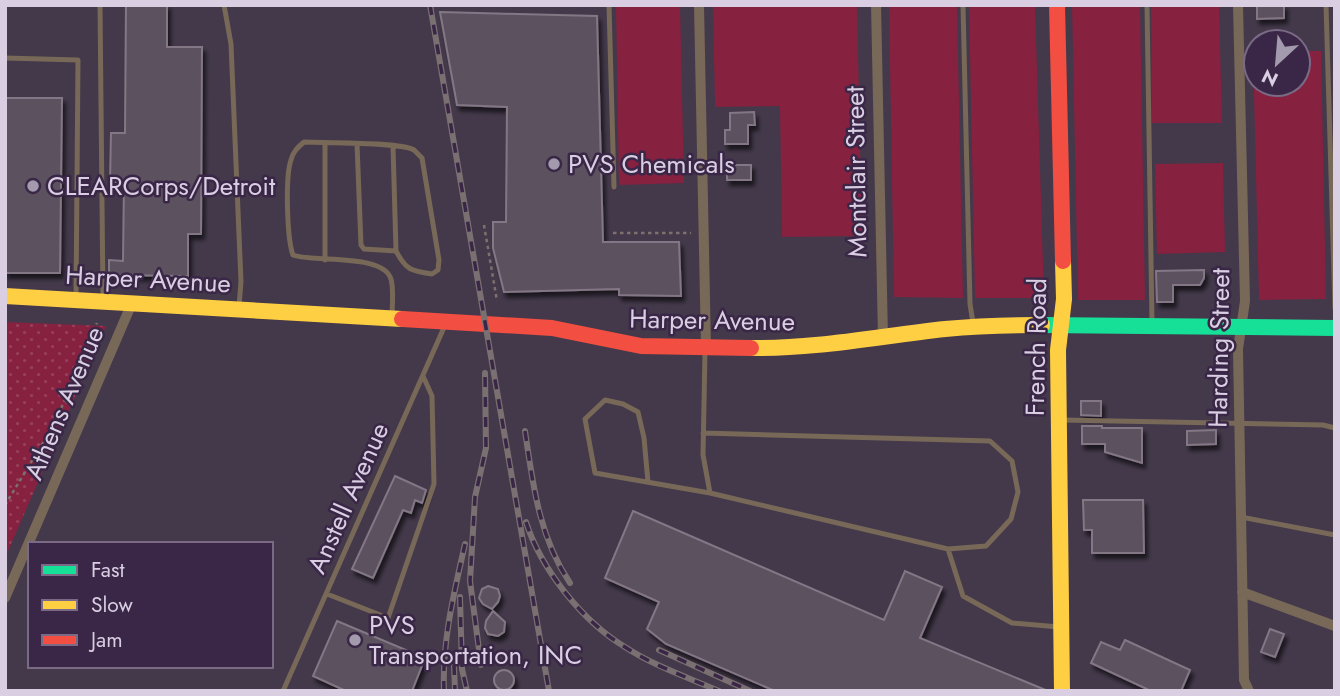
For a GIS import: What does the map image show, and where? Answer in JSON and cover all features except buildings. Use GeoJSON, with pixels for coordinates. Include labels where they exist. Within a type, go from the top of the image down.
{"type":"FeatureCollection","features":[{"type":"Feature","properties":{"kind":"main road","name":"French Road"},"geometry":{"type":"LineString","coordinates":[[1057,5],[1063,299],[1058,350],[1062,691]]}},
{"type":"Feature","properties":{"kind":"main road","name":"Harper Avenue"},"geometry":{"type":"LineString","coordinates":[[5,296],[447,320],[552,328],[641,346],[706,348],[806,347],[974,326],[1335,328]]}},
{"type":"Feature","properties":{"kind":"street"},"geometry":{"type":"LineString","coordinates":[[699,5],[706,348]]}},
{"type":"Feature","properties":{"kind":"street","name":"Montclair Street"},"geometry":{"type":"LineString","coordinates":[[876,5],[883,338]]}},
{"type":"Feature","properties":{"kind":"street","name":"Harding Street"},"geometry":{"type":"LineString","coordinates":[[1238,5],[1245,301],[1238,349],[1239,422],[1244,680],[1249,691]]}},
{"type":"Feature","properties":{"kind":"street","name":"Athens Avenue"},"geometry":{"type":"LineString","coordinates":[[29,542],[132,303]]}},
{"type":"Feature","properties":{"kind":"street","name":"Athens Avenue"},"geometry":{"type":"LineString","coordinates":[[5,598],[28,545]]}},
{"type":"Feature","properties":{"kind":"street"},"geometry":{"type":"LineString","coordinates":[[1242,592],[1335,626]]}},
{"type":"Feature","properties":{"kind":"lane"},"geometry":{"type":"LineString","coordinates":[[100,5],[103,301]]}},
{"type":"Feature","properties":{"kind":"lane"},"geometry":{"type":"LineString","coordinates":[[224,5],[231,44],[241,282],[239,309]]}},
{"type":"Feature","properties":{"kind":"lane"},"geometry":{"type":"LineString","coordinates":[[609,5],[614,187]]}},
{"type":"Feature","properties":{"kind":"lane"},"geometry":{"type":"LineString","coordinates":[[963,5],[970,304],[974,326]]}},
{"type":"Feature","properties":{"kind":"lane"},"geometry":{"type":"LineString","coordinates":[[1147,5],[1152,326]]}},
{"type":"Feature","properties":{"kind":"lane"},"geometry":{"type":"LineString","coordinates":[[1326,5],[1335,309]]}},
{"type":"Feature","properties":{"kind":"lane"},"geometry":{"type":"LineString","coordinates":[[5,58],[79,60],[76,300]]}},
{"type":"Feature","properties":{"kind":"lane"},"geometry":{"type":"LineString","coordinates":[[392,317],[391,278],[385,270],[353,260],[306,260],[293,256],[288,242],[289,163],[295,150],[304,142],[393,146],[415,151],[422,158],[439,260],[438,270],[432,274],[412,271],[402,263],[396,251],[393,146]]}},
{"type":"Feature","properties":{"kind":"lane"},"geometry":{"type":"LineString","coordinates":[[325,143],[325,260]]}},
{"type":"Feature","properties":{"kind":"lane"},"geometry":{"type":"LineString","coordinates":[[357,144],[361,245],[364,249],[396,251]]}},
{"type":"Feature","properties":{"kind":"lane","name":"Anstell Avenue"},"geometry":{"type":"LineString","coordinates":[[283,691],[447,320]]}},
{"type":"Feature","properties":{"kind":"lane"},"geometry":{"type":"LineString","coordinates":[[706,348],[703,455],[710,493]]}},
{"type":"Feature","properties":{"kind":"lane"},"geometry":{"type":"LineString","coordinates":[[327,594],[388,618],[435,484],[432,396],[423,376]]}},
{"type":"Feature","properties":{"kind":"lane"},"geometry":{"type":"LineString","coordinates":[[648,482],[644,438],[638,412],[623,404],[605,400],[586,419],[595,473],[710,493],[948,549],[986,546],[1011,520],[1018,492],[1012,461],[990,441],[703,433]]}},
{"type":"Feature","properties":{"kind":"lane"},"geometry":{"type":"LineString","coordinates":[[1059,420],[1239,422],[1323,425],[1335,428]]}},
{"type":"Feature","properties":{"kind":"lane"},"geometry":{"type":"LineString","coordinates":[[1241,517],[1335,535]]}},
{"type":"Feature","properties":{"kind":"lane"},"geometry":{"type":"LineString","coordinates":[[948,549],[963,596],[1012,623],[1061,627]]}},
{"type":"Feature","properties":{"kind":"path"},"geometry":{"type":"LineString","coordinates":[[484,225],[496,301]]}},
{"type":"Feature","properties":{"kind":"path"},"geometry":{"type":"LineString","coordinates":[[613,233],[691,233]]}},
{"type":"Feature","properties":{"kind":"path"},"geometry":{"type":"LineString","coordinates":[[5,505],[55,423],[97,323]]}},
{"type":"Feature","properties":{"kind":"shaded area"},"geometry":{"type":"Polygon","coordinates":[[[616,5],[680,5],[684,183],[619,185],[616,5]]]}},
{"type":"Feature","properties":{"kind":"shaded area"},"geometry":{"type":"Polygon","coordinates":[[[713,5],[857,5],[862,236],[782,237],[780,106],[715,107],[713,5]]]}},
{"type":"Feature","properties":{"kind":"shaded area"},"geometry":{"type":"Polygon","coordinates":[[[889,5],[957,5],[963,298],[894,297],[889,5]]]}},
{"type":"Feature","properties":{"kind":"shaded area"},"geometry":{"type":"Polygon","coordinates":[[[969,5],[1035,5],[1044,298],[975,298],[969,5]]]}},
{"type":"Feature","properties":{"kind":"shaded area"},"geometry":{"type":"Polygon","coordinates":[[[1072,5],[1140,5],[1145,300],[1078,300],[1072,5]]]}},
{"type":"Feature","properties":{"kind":"shaded area"},"geometry":{"type":"Polygon","coordinates":[[[1151,5],[1219,5],[1222,123],[1152,123],[1151,5]]]}},
{"type":"Feature","properties":{"kind":"shaded area"},"geometry":{"type":"Polygon","coordinates":[[[1312,51],[1321,51],[1326,299],[1259,300],[1254,98],[1312,98],[1312,51]]]}},
{"type":"Feature","properties":{"kind":"shaded area"},"geometry":{"type":"Polygon","coordinates":[[[1223,163],[1225,252],[1157,254],[1155,164],[1223,163]]]}},
{"type":"Feature","properties":{"kind":"shaded area"},"geometry":{"type":"Polygon","coordinates":[[[5,322],[106,326],[5,558],[5,322]]]}},
{"type":"Feature","properties":{"kind":"railway"},"geometry":{"type":"LineString","coordinates":[[430,5],[549,691]]}},
{"type":"Feature","properties":{"kind":"railway"},"geometry":{"type":"LineString","coordinates":[[481,665],[470,581],[475,497],[486,448],[485,373]]}},
{"type":"Feature","properties":{"kind":"railway"},"geometry":{"type":"LineString","coordinates":[[525,431],[544,529],[559,565],[570,583]]}},
{"type":"Feature","properties":{"kind":"railway"},"geometry":{"type":"LineString","coordinates":[[526,522],[553,575],[594,623],[647,660],[719,691]]}},
{"type":"Feature","properties":{"kind":"railway"},"geometry":{"type":"LineString","coordinates":[[444,691],[447,635],[465,544]]}},
{"type":"Feature","properties":{"kind":"railway"},"geometry":{"type":"LineString","coordinates":[[460,597],[462,669],[467,691]]}},
{"type":"Feature","properties":{"kind":"railway"},"geometry":{"type":"LineString","coordinates":[[659,650],[750,691]]}},
{"type":"Feature","properties":{"kind":"railway"},"geometry":{"type":"LineString","coordinates":[[454,665],[455,691]]}},
{"type":"Feature","properties":{"kind":"traffic: fast"},"geometry":{"type":"LineString","coordinates":[[1042,325],[1335,328]]}},
{"type":"Feature","properties":{"kind":"traffic: slow"},"geometry":{"type":"LineString","coordinates":[[1062,691],[1058,350],[1064,299],[1063,261]]}},
{"type":"Feature","properties":{"kind":"traffic: slow"},"geometry":{"type":"LineString","coordinates":[[5,296],[402,319]]}},
{"type":"Feature","properties":{"kind":"traffic: slow"},"geometry":{"type":"LineString","coordinates":[[751,348],[824,344],[957,328],[1042,325]]}},
{"type":"Feature","properties":{"kind":"traffic: jam"},"geometry":{"type":"LineString","coordinates":[[1057,5],[1063,261]]}},
{"type":"Feature","properties":{"kind":"traffic: jam"},"geometry":{"type":"LineString","coordinates":[[402,319],[552,328],[641,346],[751,348]]}},
{"type":"Feature","properties":{"kind":"place","name":"PVS Chemicals"},"geometry":{"type":"Point","coordinates":[554,164]}},
{"type":"Feature","properties":{"kind":"place","name":"CLEARCorps/Detroit"},"geometry":{"type":"Point","coordinates":[33,186]}},
{"type":"Feature","properties":{"kind":"place","name":"PVS Transportation, INC"},"geometry":{"type":"Point","coordinates":[355,640]}}]}
